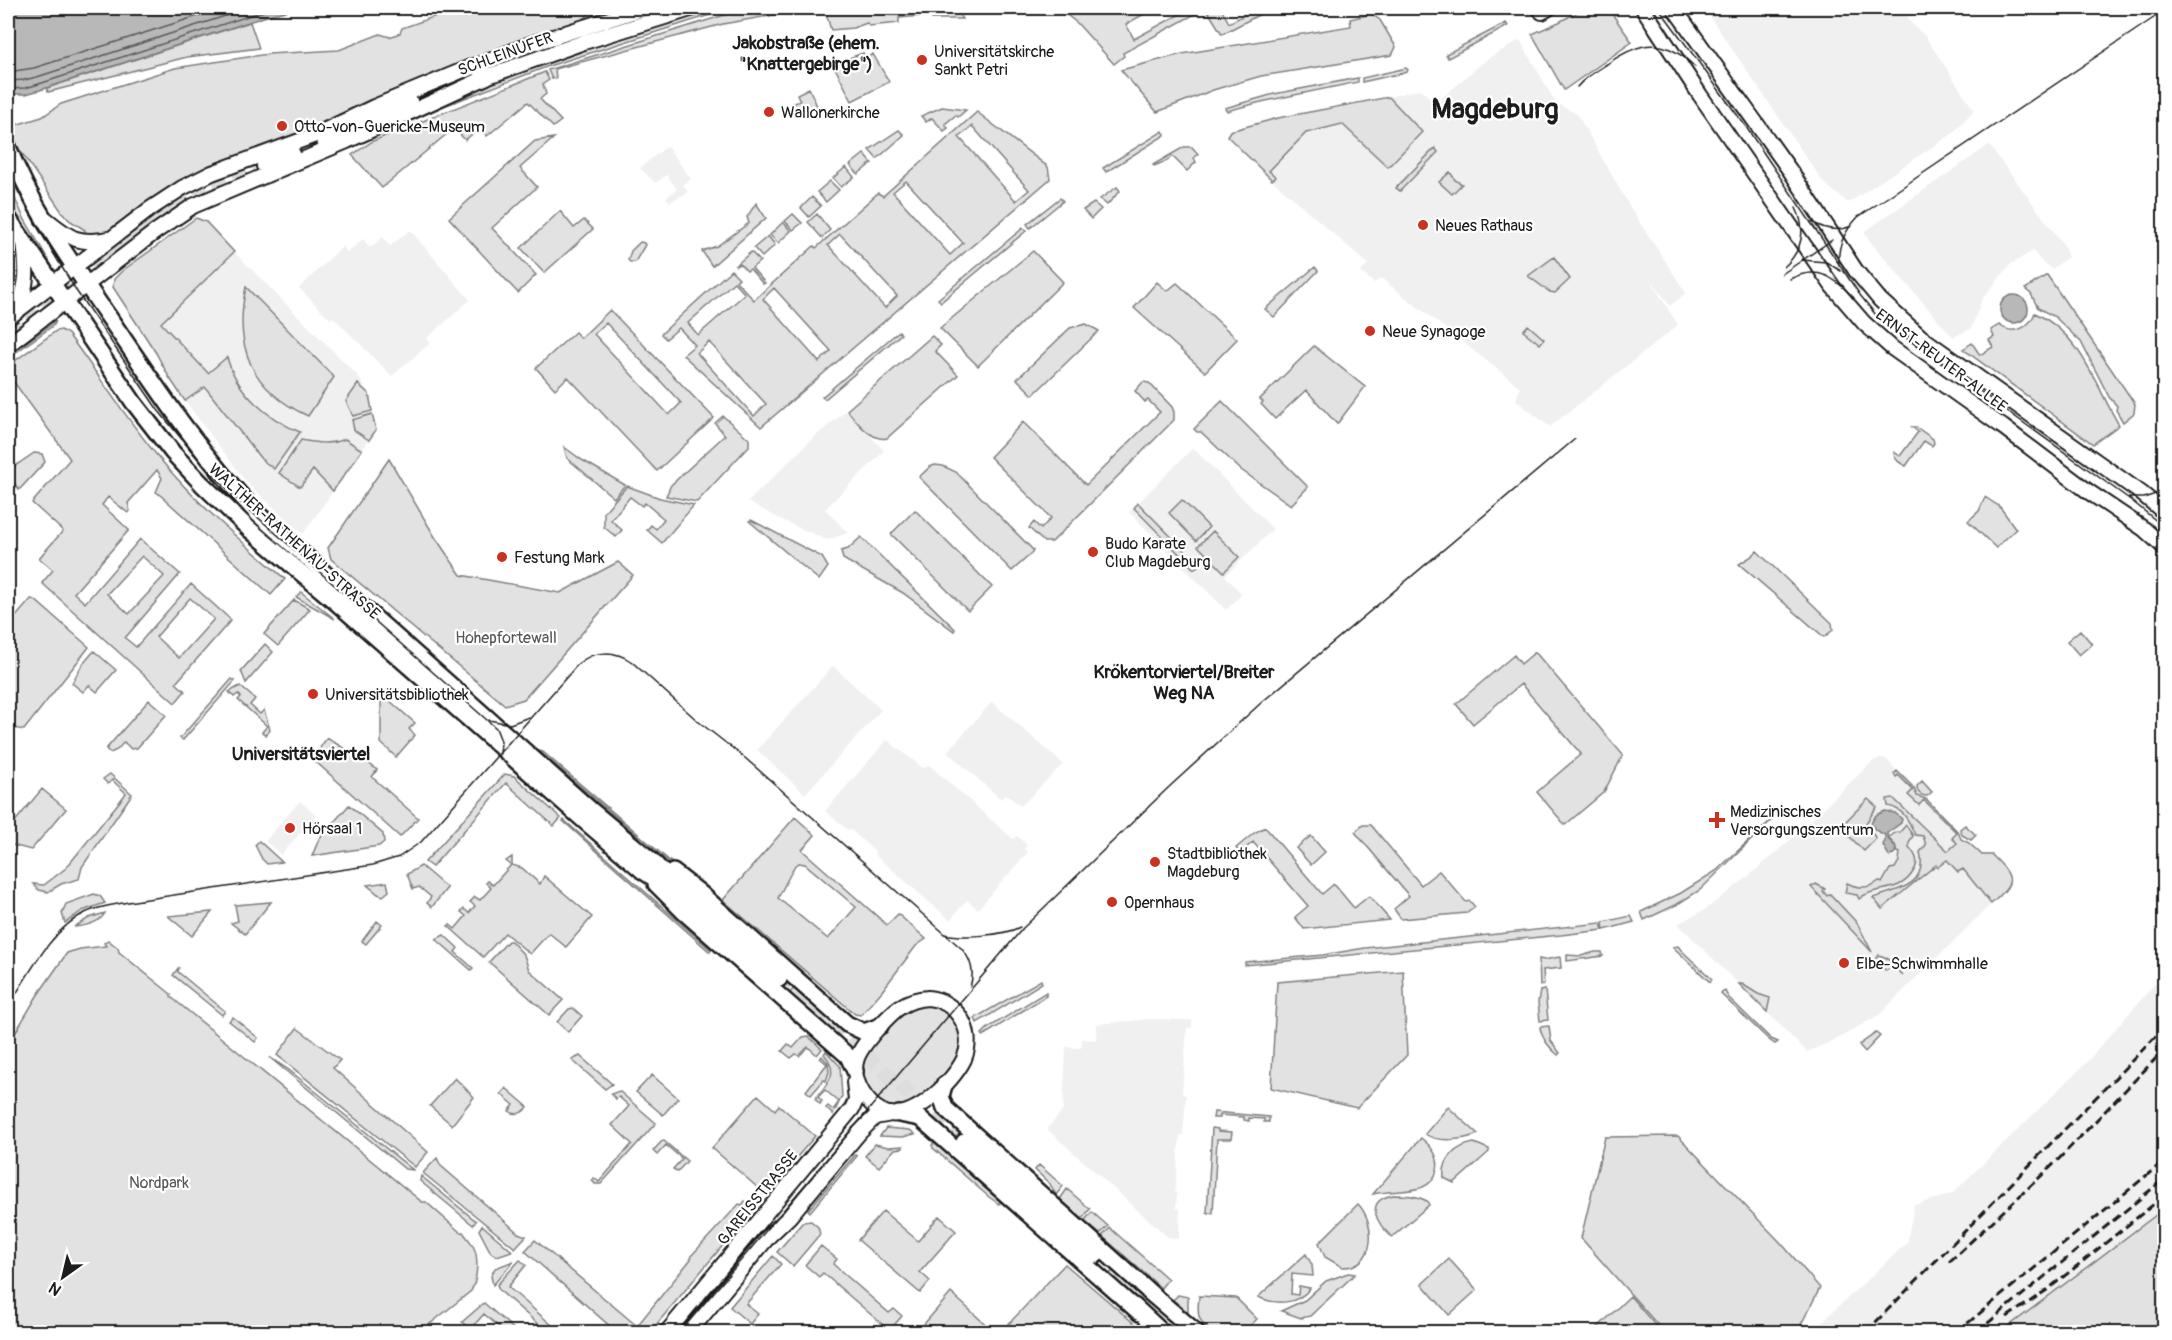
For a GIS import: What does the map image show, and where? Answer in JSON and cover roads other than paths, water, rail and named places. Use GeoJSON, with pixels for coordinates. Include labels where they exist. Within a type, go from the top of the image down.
{"type":"FeatureCollection","features":[{"type":"Feature","properties":{"kind":"main road","name":"SCHLEINUFER"},"geometry":{"type":"LineString","coordinates":[[264,166],[396,108],[473,66],[537,42],[644,8]]}},
{"type":"Feature","properties":{"kind":"main road","name":"SCHLEINUFER"},"geometry":{"type":"LineString","coordinates":[[396,108],[584,42],[694,8]]}},
{"type":"Feature","properties":{"kind":"main road","name":"ERNST-REUTER-ALLEE"},"geometry":{"type":"LineString","coordinates":[[1643,8],[1700,95],[1833,287],[1864,323],[1892,348],[2089,492],[2144,529],[2164,547]]}},
{"type":"Feature","properties":{"kind":"main road","name":"ERNST-REUTER-ALLEE"},"geometry":{"type":"LineString","coordinates":[[1674,8],[1791,172],[1856,271],[1880,300],[1921,337],[2141,493],[2164,512]]}},
{"type":"Feature","properties":{"kind":"main road"},"geometry":{"type":"LineString","coordinates":[[12,315],[175,192],[206,176],[306,139],[374,107],[473,66]]}},
{"type":"Feature","properties":{"kind":"main road"},"geometry":{"type":"LineString","coordinates":[[8,345],[155,232],[200,202],[347,141],[487,77]]}},
{"type":"Feature","properties":{"kind":"main road","name":"WALTHER-RATHENAU-STRASSE"},"geometry":{"type":"LineString","coordinates":[[8,150],[19,175],[43,217],[87,285],[190,436],[236,492],[518,745],[647,866]]}},
{"type":"Feature","properties":{"kind":"main road"},"geometry":{"type":"LineString","coordinates":[[43,217],[66,235],[77,240],[92,242],[111,239]]}},
{"type":"Feature","properties":{"kind":"main road","name":"WALTHER-RATHENAU-STRASSE"},"geometry":{"type":"LineString","coordinates":[[8,218],[134,403],[173,453],[202,484],[243,523],[498,744],[694,904],[779,979]]}},
{"type":"Feature","properties":{"kind":"main road"},"geometry":{"type":"LineString","coordinates":[[12,315],[26,289],[24,242]]}},
{"type":"Feature","properties":{"kind":"main road"},"geometry":{"type":"LineString","coordinates":[[498,744],[507,747],[518,745]]}},
{"type":"Feature","properties":{"kind":"main road"},"geometry":{"type":"LineString","coordinates":[[647,866],[675,873],[850,1026],[866,1032],[880,1026]]}},
{"type":"Feature","properties":{"kind":"main road"},"geometry":{"type":"LineString","coordinates":[[647,866],[683,911],[848,1056],[869,1102],[882,1112],[920,1118],[1162,1332]]}},
{"type":"Feature","properties":{"kind":"main road"},"geometry":{"type":"LineString","coordinates":[[855,1074],[859,1051],[895,1009],[910,1001],[928,998],[942,1002],[957,1012],[963,1021],[967,1038],[965,1056],[957,1070],[926,1102],[895,1114]]}},
{"type":"Feature","properties":{"kind":"main road","name":"GAREISSTRASSE"},"geometry":{"type":"LineString","coordinates":[[666,1332],[852,1109],[856,1101],[855,1074]]}},
{"type":"Feature","properties":{"kind":"main road"},"geometry":{"type":"LineString","coordinates":[[944,1084],[941,1094],[945,1108],[1196,1332]]}},
{"type":"Feature","properties":{"kind":"main road","name":"GAREISSTRASSE"},"geometry":{"type":"LineString","coordinates":[[689,1332],[769,1236],[789,1218],[859,1133],[875,1117],[895,1114]]}},
{"type":"Feature","properties":{"kind":"main road"},"geometry":{"type":"LineString","coordinates":[[964,1142],[1071,1237],[1140,1313]]}},
{"type":"Feature","properties":{"kind":"main road"},"geometry":{"type":"LineString","coordinates":[[1071,1237],[1154,1296]]}},
{"type":"Feature","properties":{"kind":"water"},"geometry":{"type":"Polygon","coordinates":[[[8,8],[298,8],[273,14],[40,90],[26,94],[8,94],[8,8]]]}},
{"type":"Feature","properties":{"kind":"water"},"geometry":{"type":"Polygon","coordinates":[[[2014,295],[2024,299],[2028,309],[2024,319],[2014,323],[2004,319],[2000,309],[2004,299],[2014,295]]]}},
{"type":"Feature","properties":{"kind":"water"},"geometry":{"type":"Polygon","coordinates":[[[1885,811],[1895,813],[1902,819],[1901,823],[1887,833],[1888,839],[1896,847],[1895,853],[1889,856],[1883,845],[1885,835],[1875,830],[1871,823],[1876,815],[1885,811]]]}},
{"type":"Feature","properties":{"kind":"tunnel"},"geometry":{"type":"LineString","coordinates":[[8,330],[183,200],[264,166]]}},
{"type":"Feature","properties":{"kind":"tunnel"},"geometry":{"type":"LineString","coordinates":[[779,979],[964,1142]]}},
{"type":"Feature","properties":{"kind":"tram line"},"geometry":{"type":"LineString","coordinates":[[1659,8],[1746,127],[1876,315],[2132,501],[2164,527]]}},
{"type":"Feature","properties":{"kind":"tram line"},"geometry":{"type":"LineString","coordinates":[[1839,265],[1839,251],[1843,239],[1858,217],[2164,11]]}},
{"type":"Feature","properties":{"kind":"tram line"},"geometry":{"type":"LineString","coordinates":[[1577,87],[1591,74],[1619,56],[1630,50],[1652,45],[1673,50],[1695,67]]}},
{"type":"Feature","properties":{"kind":"tram line"},"geometry":{"type":"LineString","coordinates":[[8,167],[35,223],[77,292],[158,410],[193,453],[237,499],[496,728],[501,741],[500,754]]}},
{"type":"Feature","properties":{"kind":"tram line"},"geometry":{"type":"LineString","coordinates":[[1784,267],[1795,254],[1801,240],[1801,224],[1796,208]]}},
{"type":"Feature","properties":{"kind":"tram line"},"geometry":{"type":"LineString","coordinates":[[1812,222],[1832,229],[1852,226]]}},
{"type":"Feature","properties":{"kind":"tram line"},"geometry":{"type":"LineString","coordinates":[[1782,274],[1832,240]]}},
{"type":"Feature","properties":{"kind":"tram line"},"geometry":{"type":"LineString","coordinates":[[1802,260],[1826,262],[1841,271]]}},
{"type":"Feature","properties":{"kind":"tram line"},"geometry":{"type":"LineString","coordinates":[[1790,279],[1809,273],[1825,275],[1840,284],[1854,298]]}},
{"type":"Feature","properties":{"kind":"tram line"},"geometry":{"type":"LineString","coordinates":[[680,1332],[1023,928],[1168,788],[1262,702],[1575,439]]}},
{"type":"Feature","properties":{"kind":"tram line"},"geometry":{"type":"LineString","coordinates":[[2129,498],[2144,498],[2164,491]]}},
{"type":"Feature","properties":{"kind":"tram line"},"geometry":{"type":"LineString","coordinates":[[8,1007],[52,940],[74,919],[92,910],[128,902],[373,865],[399,857],[421,842],[579,663],[592,656],[605,653],[619,655],[632,662],[961,948],[972,966],[970,987]]}},
{"type":"Feature","properties":{"kind":"tram line"},"geometry":{"type":"LineString","coordinates":[[489,720],[510,724],[529,717]]}},
{"type":"Feature","properties":{"kind":"tram line"},"geometry":{"type":"LineString","coordinates":[[944,934],[983,935],[1020,927]]}},
{"type":"Feature","properties":{"kind":"railway"},"geometry":{"type":"LineString","coordinates":[[1866,1332],[2164,1028]]}},
{"type":"Feature","properties":{"kind":"railway"},"geometry":{"type":"LineString","coordinates":[[1949,1262],[2056,1162],[2164,1050]]}},
{"type":"Feature","properties":{"kind":"railway"},"geometry":{"type":"LineString","coordinates":[[1957,1332],[2164,1161]]}},
{"type":"Feature","properties":{"kind":"railway"},"geometry":{"type":"LineString","coordinates":[[1977,1332],[2164,1179]]}},
{"type":"Feature","properties":{"kind":"railway"},"geometry":{"type":"LineString","coordinates":[[2007,1317],[2047,1290],[2164,1196]]}},
{"type":"Feature","properties":{"kind":"place","name":"Universitätskirche Sankt Petri"},"geometry":{"type":"Point","coordinates":[922,60]}},
{"type":"Feature","properties":{"kind":"place","name":"Wallonerkirche"},"geometry":{"type":"Point","coordinates":[769,112]}},
{"type":"Feature","properties":{"kind":"place","name":"Otto-von-Guericke-Museum"},"geometry":{"type":"Point","coordinates":[282,126]}},
{"type":"Feature","properties":{"kind":"place","name":"Neues Rathaus"},"geometry":{"type":"Point","coordinates":[1423,225]}},
{"type":"Feature","properties":{"kind":"place","name":"Neue Synagoge"},"geometry":{"type":"Point","coordinates":[1370,331]}},
{"type":"Feature","properties":{"kind":"place","name":"Budo Karate Club Magdeburg"},"geometry":{"type":"Point","coordinates":[1093,552]}},
{"type":"Feature","properties":{"kind":"place","name":"Festung Mark"},"geometry":{"type":"Point","coordinates":[502,557]}},
{"type":"Feature","properties":{"kind":"place","name":"Universitätsbibliothek"},"geometry":{"type":"Point","coordinates":[313,694]}},
{"type":"Feature","properties":{"kind":"place","name":"Medizinisches Versorgungszentrum"},"geometry":{"type":"Point","coordinates":[1717,820]}},
{"type":"Feature","properties":{"kind":"place","name":"Hörsaal 1"},"geometry":{"type":"Point","coordinates":[290,828]}},
{"type":"Feature","properties":{"kind":"place","name":"Stadtbibliothek Magdeburg"},"geometry":{"type":"Point","coordinates":[1155,862]}},
{"type":"Feature","properties":{"kind":"place","name":"Opernhaus"},"geometry":{"type":"Point","coordinates":[1112,902]}},
{"type":"Feature","properties":{"kind":"place","name":"Elbe-Schwimmhalle"},"geometry":{"type":"Point","coordinates":[1844,963]}},
{"type":"Feature","properties":{"kind":"district","name":"Jakobstraße (ehem. \"Knattergebirge\")"},"geometry":{"type":"Point","coordinates":[806,53]}},
{"type":"Feature","properties":{"kind":"district","name":"Magdeburg"},"geometry":{"type":"Point","coordinates":[1495,108]}},
{"type":"Feature","properties":{"kind":"district","name":"Krökentorviertel/Breiter Weg NA"},"geometry":{"type":"Point","coordinates":[1184,682]}},
{"type":"Feature","properties":{"kind":"district","name":"Universitätsviertel"},"geometry":{"type":"Point","coordinates":[301,754]}},
{"type":"Feature","properties":{"kind":"park label","name":"Hohepfortewall"},"geometry":{"type":"Point","coordinates":[506,637]}},
{"type":"Feature","properties":{"kind":"park label","name":"Nordpark"},"geometry":{"type":"Point","coordinates":[159,1182]}}]}
